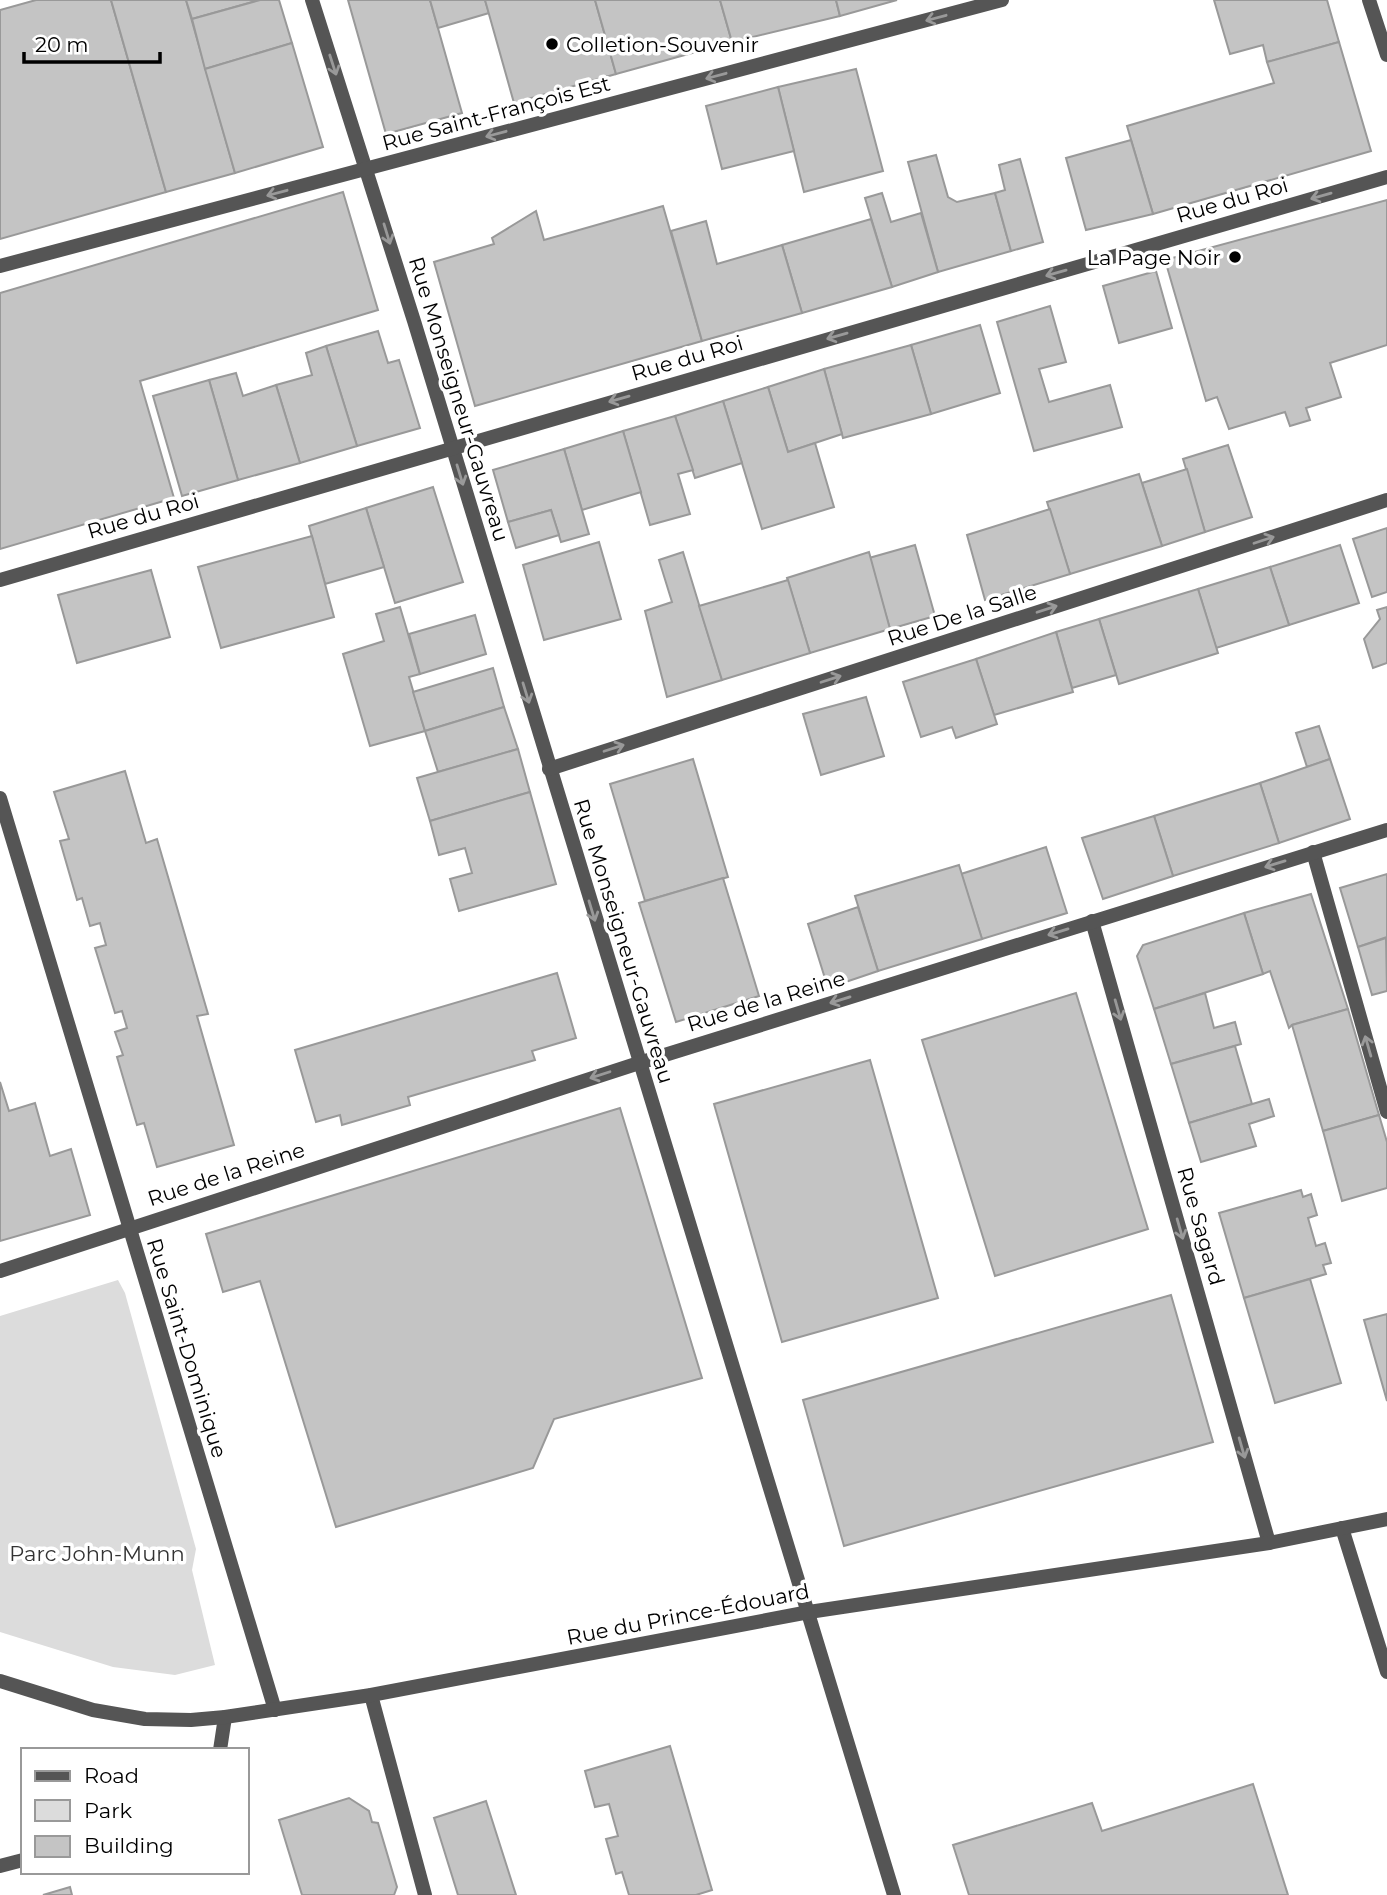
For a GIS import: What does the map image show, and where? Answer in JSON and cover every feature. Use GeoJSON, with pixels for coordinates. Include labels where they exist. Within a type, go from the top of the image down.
{"type":"FeatureCollection","features":[{"type":"Feature","properties":{"kind":"street","name":"Rue Monseigneur-Gauvreau"},"geometry":{"type":"LineString","coordinates":[[312,0],[367,169],[894,1895]]}},
{"type":"Feature","properties":{"kind":"street","name":"Rue Saint-François Est"},"geometry":{"type":"LineString","coordinates":[[0,266],[1002,0]]}},
{"type":"Feature","properties":{"kind":"street"},"geometry":{"type":"LineString","coordinates":[[1369,0],[1387,55]]}},
{"type":"Feature","properties":{"kind":"street","name":"Rue du Roi"},"geometry":{"type":"LineString","coordinates":[[0,580],[1387,177]]}},
{"type":"Feature","properties":{"kind":"street","name":"Rue De la Salle"},"geometry":{"type":"LineString","coordinates":[[549,769],[1387,500]]}},
{"type":"Feature","properties":{"kind":"street","name":"Rue Saint-Dominique"},"geometry":{"type":"LineString","coordinates":[[0,798],[275,1710]]}},
{"type":"Feature","properties":{"kind":"street","name":"Rue de la Reine"},"geometry":{"type":"LineString","coordinates":[[0,1271],[639,1063],[1387,831]]}},
{"type":"Feature","properties":{"kind":"street"},"geometry":{"type":"LineString","coordinates":[[1313,852],[1387,1112]]}},
{"type":"Feature","properties":{"kind":"street","name":"Rue Sagard"},"geometry":{"type":"LineString","coordinates":[[1092,921],[1269,1543]]}},
{"type":"Feature","properties":{"kind":"street","name":"Rue du Prince-Édouard"},"geometry":{"type":"LineString","coordinates":[[0,1681],[93,1710],[145,1718],[191,1720],[225,1717],[370,1695],[809,1612],[1269,1543],[1387,1519]]}},
{"type":"Feature","properties":{"kind":"street"},"geometry":{"type":"LineString","coordinates":[[1342,1528],[1387,1672]]}},
{"type":"Feature","properties":{"kind":"street"},"geometry":{"type":"LineString","coordinates":[[370,1695],[425,1895]]}},
{"type":"Feature","properties":{"kind":"street"},"geometry":{"type":"LineString","coordinates":[[219,1748],[225,1717]]}},
{"type":"Feature","properties":{"kind":"street"},"geometry":{"type":"LineString","coordinates":[[0,1866],[21,1861]]}},
{"type":"Feature","properties":{"kind":"green space","name":"Parc John-Munn"},"geometry":{"type":"Polygon","coordinates":[[[118,1280],[125,1293],[196,1549],[192,1570],[215,1665],[175,1675],[113,1667],[0,1632],[0,1316],[118,1280]]]}},
{"type":"Feature","properties":{"kind":"building"},"geometry":{"type":"Polygon","coordinates":[[[36,0],[111,0],[166,192],[0,239],[0,10],[36,0]]]}},
{"type":"Feature","properties":{"kind":"building"},"geometry":{"type":"Polygon","coordinates":[[[111,0],[186,0],[235,173],[166,192],[111,0]]]}},
{"type":"Feature","properties":{"kind":"building"},"geometry":{"type":"Polygon","coordinates":[[[186,0],[260,0],[192,19],[186,0]]]}},
{"type":"Feature","properties":{"kind":"building"},"geometry":{"type":"Polygon","coordinates":[[[260,0],[279,0],[292,43],[205,69],[192,19],[260,0]]]}},
{"type":"Feature","properties":{"kind":"building"},"geometry":{"type":"Polygon","coordinates":[[[348,0],[430,0],[462,113],[386,134],[348,0]]]}},
{"type":"Feature","properties":{"kind":"building"},"geometry":{"type":"Polygon","coordinates":[[[430,0],[485,0],[489,13],[438,28],[430,0]]]}},
{"type":"Feature","properties":{"kind":"building","name":"Colletion-Souvenir"},"geometry":{"type":"Polygon","coordinates":[[[485,0],[595,0],[616,74],[514,103],[485,0]]]}},
{"type":"Feature","properties":{"kind":"building"},"geometry":{"type":"Polygon","coordinates":[[[595,0],[720,0],[732,42],[616,74],[595,0]]]}},
{"type":"Feature","properties":{"kind":"building"},"geometry":{"type":"Polygon","coordinates":[[[720,0],[836,0],[840,16],[732,42],[720,0]]]}},
{"type":"Feature","properties":{"kind":"building"},"geometry":{"type":"Polygon","coordinates":[[[836,0],[897,0],[840,16],[836,0]]]}},
{"type":"Feature","properties":{"kind":"building"},"geometry":{"type":"Polygon","coordinates":[[[1214,0],[1327,0],[1339,42],[1267,62],[1263,45],[1230,54],[1214,0]]]}},
{"type":"Feature","properties":{"kind":"building"},"geometry":{"type":"Polygon","coordinates":[[[1339,42],[1371,151],[1153,214],[1127,126],[1274,83],[1267,62],[1339,42]]]}},
{"type":"Feature","properties":{"kind":"building"},"geometry":{"type":"Polygon","coordinates":[[[292,43],[323,147],[235,173],[205,69],[292,43]]]}},
{"type":"Feature","properties":{"kind":"building"},"geometry":{"type":"Polygon","coordinates":[[[856,69],[883,171],[804,192],[778,87],[856,69]]]}},
{"type":"Feature","properties":{"kind":"building"},"geometry":{"type":"Polygon","coordinates":[[[778,87],[794,151],[722,169],[706,106],[778,87]]]}},
{"type":"Feature","properties":{"kind":"building"},"geometry":{"type":"Polygon","coordinates":[[[1131,140],[1153,214],[1086,230],[1066,158],[1131,140]]]}},
{"type":"Feature","properties":{"kind":"building"},"geometry":{"type":"Polygon","coordinates":[[[936,155],[948,197],[957,202],[995,193],[1011,251],[938,272],[908,162],[936,155]]]}},
{"type":"Feature","properties":{"kind":"building"},"geometry":{"type":"Polygon","coordinates":[[[1020,159],[1043,242],[1011,251],[995,193],[1005,190],[999,165],[1020,159]]]}},
{"type":"Feature","properties":{"kind":"building"},"geometry":{"type":"Polygon","coordinates":[[[343,192],[378,310],[140,381],[174,498],[0,549],[0,293],[343,192]]]}},
{"type":"Feature","properties":{"kind":"building"},"geometry":{"type":"Polygon","coordinates":[[[882,193],[891,222],[921,213],[938,272],[892,287],[865,198],[882,193]]]}},
{"type":"Feature","properties":{"kind":"building"},"geometry":{"type":"Polygon","coordinates":[[[1387,200],[1387,345],[1330,363],[1341,397],[1306,408],[1310,420],[1290,426],[1285,412],[1229,429],[1217,397],[1206,401],[1165,260],[1387,200]]]}},
{"type":"Feature","properties":{"kind":"building"},"geometry":{"type":"Polygon","coordinates":[[[663,206],[702,341],[475,406],[434,262],[494,244],[492,238],[536,211],[544,240],[663,206]]]}},
{"type":"Feature","properties":{"kind":"building"},"geometry":{"type":"Polygon","coordinates":[[[871,219],[892,287],[802,313],[782,245],[871,219]]]}},
{"type":"Feature","properties":{"kind":"building"},"geometry":{"type":"Polygon","coordinates":[[[706,221],[717,264],[782,245],[802,313],[702,341],[671,231],[706,221]]]}},
{"type":"Feature","properties":{"kind":"building"},"geometry":{"type":"Polygon","coordinates":[[[1156,271],[1172,328],[1119,343],[1103,286],[1156,271]]]}},
{"type":"Feature","properties":{"kind":"building"},"geometry":{"type":"Polygon","coordinates":[[[1050,306],[1066,362],[1039,369],[1049,402],[1110,385],[1122,427],[1034,451],[997,322],[1050,306]]]}},
{"type":"Feature","properties":{"kind":"building"},"geometry":{"type":"Polygon","coordinates":[[[980,325],[1000,393],[931,414],[911,345],[980,325]]]}},
{"type":"Feature","properties":{"kind":"building"},"geometry":{"type":"Polygon","coordinates":[[[378,331],[388,363],[399,360],[420,428],[357,446],[326,346],[378,331]]]}},
{"type":"Feature","properties":{"kind":"building"},"geometry":{"type":"Polygon","coordinates":[[[911,345],[931,414],[843,438],[824,369],[911,345]]]}},
{"type":"Feature","properties":{"kind":"building"},"geometry":{"type":"Polygon","coordinates":[[[326,346],[357,446],[300,463],[276,385],[312,375],[306,353],[326,346]]]}},
{"type":"Feature","properties":{"kind":"building"},"geometry":{"type":"Polygon","coordinates":[[[824,369],[842,434],[788,452],[768,387],[824,369]]]}},
{"type":"Feature","properties":{"kind":"building"},"geometry":{"type":"Polygon","coordinates":[[[236,373],[243,396],[276,385],[300,463],[238,480],[209,380],[236,373]]]}},
{"type":"Feature","properties":{"kind":"building"},"geometry":{"type":"Polygon","coordinates":[[[209,380],[238,480],[182,496],[153,396],[209,380]]]}},
{"type":"Feature","properties":{"kind":"building"},"geometry":{"type":"Polygon","coordinates":[[[768,387],[788,452],[815,443],[834,507],[762,529],[723,401],[768,387]]]}},
{"type":"Feature","properties":{"kind":"building"},"geometry":{"type":"Polygon","coordinates":[[[723,401],[742,463],[695,478],[675,416],[723,401]]]}},
{"type":"Feature","properties":{"kind":"building"},"geometry":{"type":"Polygon","coordinates":[[[675,416],[693,470],[678,474],[690,514],[650,525],[623,431],[675,416]]]}},
{"type":"Feature","properties":{"kind":"building"},"geometry":{"type":"Polygon","coordinates":[[[623,431],[641,492],[582,510],[564,449],[623,431]]]}},
{"type":"Feature","properties":{"kind":"building"},"geometry":{"type":"Polygon","coordinates":[[[1228,445],[1252,517],[1205,532],[1183,459],[1228,445]]]}},
{"type":"Feature","properties":{"kind":"building"},"geometry":{"type":"Polygon","coordinates":[[[564,449],[589,534],[561,542],[551,510],[508,522],[493,470],[564,449]]]}},
{"type":"Feature","properties":{"kind":"building"},"geometry":{"type":"Polygon","coordinates":[[[1187,469],[1205,532],[1162,546],[1142,483],[1187,469]]]}},
{"type":"Feature","properties":{"kind":"building"},"geometry":{"type":"Polygon","coordinates":[[[1139,474],[1162,546],[1070,574],[1047,502],[1139,474]]]}},
{"type":"Feature","properties":{"kind":"building"},"geometry":{"type":"Polygon","coordinates":[[[433,487],[463,582],[395,603],[366,508],[433,487]]]}},
{"type":"Feature","properties":{"kind":"building"},"geometry":{"type":"Polygon","coordinates":[[[366,508],[384,567],[325,584],[309,526],[366,508]]]}},
{"type":"Feature","properties":{"kind":"building"},"geometry":{"type":"Polygon","coordinates":[[[1050,509],[1070,574],[985,600],[967,535],[1050,509]]]}},
{"type":"Feature","properties":{"kind":"building"},"geometry":{"type":"Polygon","coordinates":[[[551,510],[559,535],[516,548],[508,522],[551,510]]]}},
{"type":"Feature","properties":{"kind":"building"},"geometry":{"type":"Polygon","coordinates":[[[1387,528],[1387,592],[1372,597],[1353,539],[1387,528]]]}},
{"type":"Feature","properties":{"kind":"building"},"geometry":{"type":"Polygon","coordinates":[[[312,536],[334,617],[221,648],[198,567],[312,536]]]}},
{"type":"Feature","properties":{"kind":"building"},"geometry":{"type":"Polygon","coordinates":[[[599,542],[621,619],[544,640],[523,565],[599,542]]]}},
{"type":"Feature","properties":{"kind":"building"},"geometry":{"type":"Polygon","coordinates":[[[915,545],[935,616],[890,629],[869,558],[915,545]]]}},
{"type":"Feature","properties":{"kind":"building"},"geometry":{"type":"Polygon","coordinates":[[[1340,545],[1359,603],[1289,625],[1270,567],[1340,545]]]}},
{"type":"Feature","properties":{"kind":"building"},"geometry":{"type":"Polygon","coordinates":[[[683,552],[722,680],[667,697],[645,611],[672,602],[659,560],[683,552]]]}},
{"type":"Feature","properties":{"kind":"building"},"geometry":{"type":"Polygon","coordinates":[[[869,552],[890,629],[810,653],[787,578],[869,552]]]}},
{"type":"Feature","properties":{"kind":"building"},"geometry":{"type":"Polygon","coordinates":[[[1270,567],[1289,625],[1216,648],[1198,589],[1270,567]]]}},
{"type":"Feature","properties":{"kind":"building"},"geometry":{"type":"Polygon","coordinates":[[[151,570],[170,637],[77,663],[58,595],[151,570]]]}},
{"type":"Feature","properties":{"kind":"building"},"geometry":{"type":"Polygon","coordinates":[[[788,580],[810,653],[722,680],[699,606],[788,580]]]}},
{"type":"Feature","properties":{"kind":"building"},"geometry":{"type":"Polygon","coordinates":[[[1198,589],[1218,653],[1119,684],[1099,619],[1198,589]]]}},
{"type":"Feature","properties":{"kind":"building"},"geometry":{"type":"Polygon","coordinates":[[[400,607],[420,674],[409,677],[425,731],[370,746],[343,654],[384,641],[376,614],[400,607]]]}},
{"type":"Feature","properties":{"kind":"building"},"geometry":{"type":"Polygon","coordinates":[[[1387,607],[1387,663],[1373,668],[1364,639],[1380,619],[1377,610],[1387,607]]]}},
{"type":"Feature","properties":{"kind":"building"},"geometry":{"type":"Polygon","coordinates":[[[475,615],[486,654],[420,674],[409,634],[475,615]]]}},
{"type":"Feature","properties":{"kind":"building"},"geometry":{"type":"Polygon","coordinates":[[[1099,619],[1116,675],[1072,688],[1056,632],[1099,619]]]}},
{"type":"Feature","properties":{"kind":"building"},"geometry":{"type":"Polygon","coordinates":[[[1056,632],[1073,692],[994,715],[976,659],[1056,632]]]}},
{"type":"Feature","properties":{"kind":"building"},"geometry":{"type":"Polygon","coordinates":[[[976,659],[997,724],[956,738],[952,727],[921,737],[903,682],[976,659]]]}},
{"type":"Feature","properties":{"kind":"building"},"geometry":{"type":"Polygon","coordinates":[[[493,668],[504,707],[425,731],[413,692],[493,668]]]}},
{"type":"Feature","properties":{"kind":"building"},"geometry":{"type":"Polygon","coordinates":[[[866,697],[884,756],[821,775],[803,714],[866,697]]]}},
{"type":"Feature","properties":{"kind":"building"},"geometry":{"type":"Polygon","coordinates":[[[504,707],[518,749],[438,772],[425,731],[504,707]]]}},
{"type":"Feature","properties":{"kind":"building"},"geometry":{"type":"Polygon","coordinates":[[[1319,726],[1330,759],[1307,767],[1296,733],[1319,726]]]}},
{"type":"Feature","properties":{"kind":"building"},"geometry":{"type":"Polygon","coordinates":[[[518,749],[530,792],[430,821],[417,778],[518,749]]]}},
{"type":"Feature","properties":{"kind":"building"},"geometry":{"type":"Polygon","coordinates":[[[693,759],[728,877],[645,901],[610,784],[693,759]]]}},
{"type":"Feature","properties":{"kind":"building"},"geometry":{"type":"Polygon","coordinates":[[[1330,759],[1350,819],[1279,843],[1260,783],[1330,759]]]}},
{"type":"Feature","properties":{"kind":"building"},"geometry":{"type":"Polygon","coordinates":[[[125,771],[146,843],[157,839],[208,1014],[197,1016],[234,1145],[157,1167],[144,1123],[137,1125],[117,1057],[123,1055],[115,1032],[127,1028],[122,1011],[115,1013],[95,948],[106,945],[100,923],[90,926],[82,898],[77,900],[60,841],[69,839],[54,792],[125,771]]]}},
{"type":"Feature","properties":{"kind":"building"},"geometry":{"type":"Polygon","coordinates":[[[1260,783],[1279,843],[1173,876],[1154,816],[1260,783]]]}},
{"type":"Feature","properties":{"kind":"building"},"geometry":{"type":"Polygon","coordinates":[[[530,792],[556,884],[459,911],[450,879],[472,873],[465,848],[439,855],[430,821],[530,792]]]}},
{"type":"Feature","properties":{"kind":"building"},"geometry":{"type":"Polygon","coordinates":[[[1154,816],[1173,876],[1103,899],[1082,838],[1154,816]]]}},
{"type":"Feature","properties":{"kind":"building"},"geometry":{"type":"Polygon","coordinates":[[[1046,847],[1067,913],[982,939],[961,874],[1046,847]]]}},
{"type":"Feature","properties":{"kind":"building"},"geometry":{"type":"Polygon","coordinates":[[[959,865],[982,939],[878,971],[855,896],[959,865]]]}},
{"type":"Feature","properties":{"kind":"building"},"geometry":{"type":"Polygon","coordinates":[[[1387,874],[1387,937],[1358,947],[1340,888],[1387,874]]]}},
{"type":"Feature","properties":{"kind":"building"},"geometry":{"type":"Polygon","coordinates":[[[723,878],[759,996],[676,1022],[639,903],[723,878]]]}},
{"type":"Feature","properties":{"kind":"building"},"geometry":{"type":"Polygon","coordinates":[[[1311,894],[1348,1009],[1289,1028],[1270,971],[1263,974],[1244,913],[1311,894]]]}},
{"type":"Feature","properties":{"kind":"building"},"geometry":{"type":"Polygon","coordinates":[[[858,907],[878,971],[828,988],[808,924],[858,907]]]}},
{"type":"Feature","properties":{"kind":"building"},"geometry":{"type":"Polygon","coordinates":[[[1244,913],[1263,974],[1154,1009],[1137,956],[1143,945],[1244,913]]]}},
{"type":"Feature","properties":{"kind":"building"},"geometry":{"type":"Polygon","coordinates":[[[1386,938],[1387,991],[1372,995],[1358,947],[1386,938]]]}},
{"type":"Feature","properties":{"kind":"building"},"geometry":{"type":"Polygon","coordinates":[[[557,973],[576,1038],[532,1051],[535,1060],[408,1097],[410,1105],[342,1125],[340,1115],[316,1122],[295,1050],[557,973]]]}},
{"type":"Feature","properties":{"kind":"building"},"geometry":{"type":"Polygon","coordinates":[[[1076,993],[1148,1229],[995,1276],[922,1040],[1076,993]]]}},
{"type":"Feature","properties":{"kind":"building"},"geometry":{"type":"Polygon","coordinates":[[[1205,993],[1214,1028],[1235,1022],[1241,1044],[1171,1064],[1154,1009],[1205,993]]]}},
{"type":"Feature","properties":{"kind":"building"},"geometry":{"type":"Polygon","coordinates":[[[1348,1009],[1379,1115],[1323,1131],[1292,1025],[1348,1009]]]}},
{"type":"Feature","properties":{"kind":"building"},"geometry":{"type":"Polygon","coordinates":[[[1235,1046],[1252,1104],[1189,1123],[1171,1064],[1235,1046]]]}},
{"type":"Feature","properties":{"kind":"building"},"geometry":{"type":"Polygon","coordinates":[[[870,1060],[938,1298],[782,1342],[714,1104],[870,1060]]]}},
{"type":"Feature","properties":{"kind":"building"},"geometry":{"type":"Polygon","coordinates":[[[0,1082],[9,1111],[35,1103],[50,1156],[71,1149],[90,1215],[0,1241],[0,1082]]]}},
{"type":"Feature","properties":{"kind":"building"},"geometry":{"type":"Polygon","coordinates":[[[1269,1099],[1274,1116],[1249,1124],[1256,1146],[1201,1162],[1189,1123],[1269,1099]]]}},
{"type":"Feature","properties":{"kind":"building"},"geometry":{"type":"Polygon","coordinates":[[[620,1108],[702,1378],[554,1419],[533,1468],[336,1527],[260,1281],[223,1292],[206,1234],[620,1108]]]}},
{"type":"Feature","properties":{"kind":"building"},"geometry":{"type":"Polygon","coordinates":[[[1379,1115],[1387,1142],[1387,1188],[1342,1201],[1323,1131],[1379,1115]]]}},
{"type":"Feature","properties":{"kind":"building"},"geometry":{"type":"Polygon","coordinates":[[[1301,1190],[1303,1197],[1311,1194],[1317,1215],[1308,1218],[1316,1246],[1325,1243],[1331,1263],[1323,1265],[1326,1274],[1244,1298],[1219,1213],[1301,1190]]]}},
{"type":"Feature","properties":{"kind":"building"},"geometry":{"type":"Polygon","coordinates":[[[1310,1279],[1341,1383],[1275,1403],[1244,1298],[1310,1279]]]}},
{"type":"Feature","properties":{"kind":"building"},"geometry":{"type":"Polygon","coordinates":[[[1171,1295],[1213,1442],[844,1546],[803,1400],[1171,1295]]]}},
{"type":"Feature","properties":{"kind":"building"},"geometry":{"type":"Polygon","coordinates":[[[1387,1314],[1387,1401],[1364,1320],[1387,1314]]]}},
{"type":"Feature","properties":{"kind":"building"},"geometry":{"type":"Polygon","coordinates":[[[670,1746],[712,1890],[696,1895],[629,1895],[622,1872],[616,1874],[606,1839],[618,1836],[609,1804],[595,1807],[585,1771],[670,1746]]]}},
{"type":"Feature","properties":{"kind":"building"},"geometry":{"type":"Polygon","coordinates":[[[1253,1784],[1288,1895],[969,1895],[953,1845],[1092,1803],[1102,1831],[1253,1784]]]}},
{"type":"Feature","properties":{"kind":"building"},"geometry":{"type":"Polygon","coordinates":[[[349,1798],[369,1811],[372,1822],[378,1823],[397,1887],[394,1895],[302,1895],[279,1820],[349,1798]]]}},
{"type":"Feature","properties":{"kind":"building"},"geometry":{"type":"Polygon","coordinates":[[[486,1801],[516,1895],[458,1895],[434,1818],[486,1801]]]}},
{"type":"Feature","properties":{"kind":"building"},"geometry":{"type":"Polygon","coordinates":[[[70,1887],[72,1895],[43,1895],[70,1887]]]}},
{"type":"Feature","properties":{"kind":"place","name":"Colletion-Souvenir"},"geometry":{"type":"Point","coordinates":[552,44]}},
{"type":"Feature","properties":{"kind":"place","name":"La Page Noir"},"geometry":{"type":"Point","coordinates":[1235,257]}}]}
